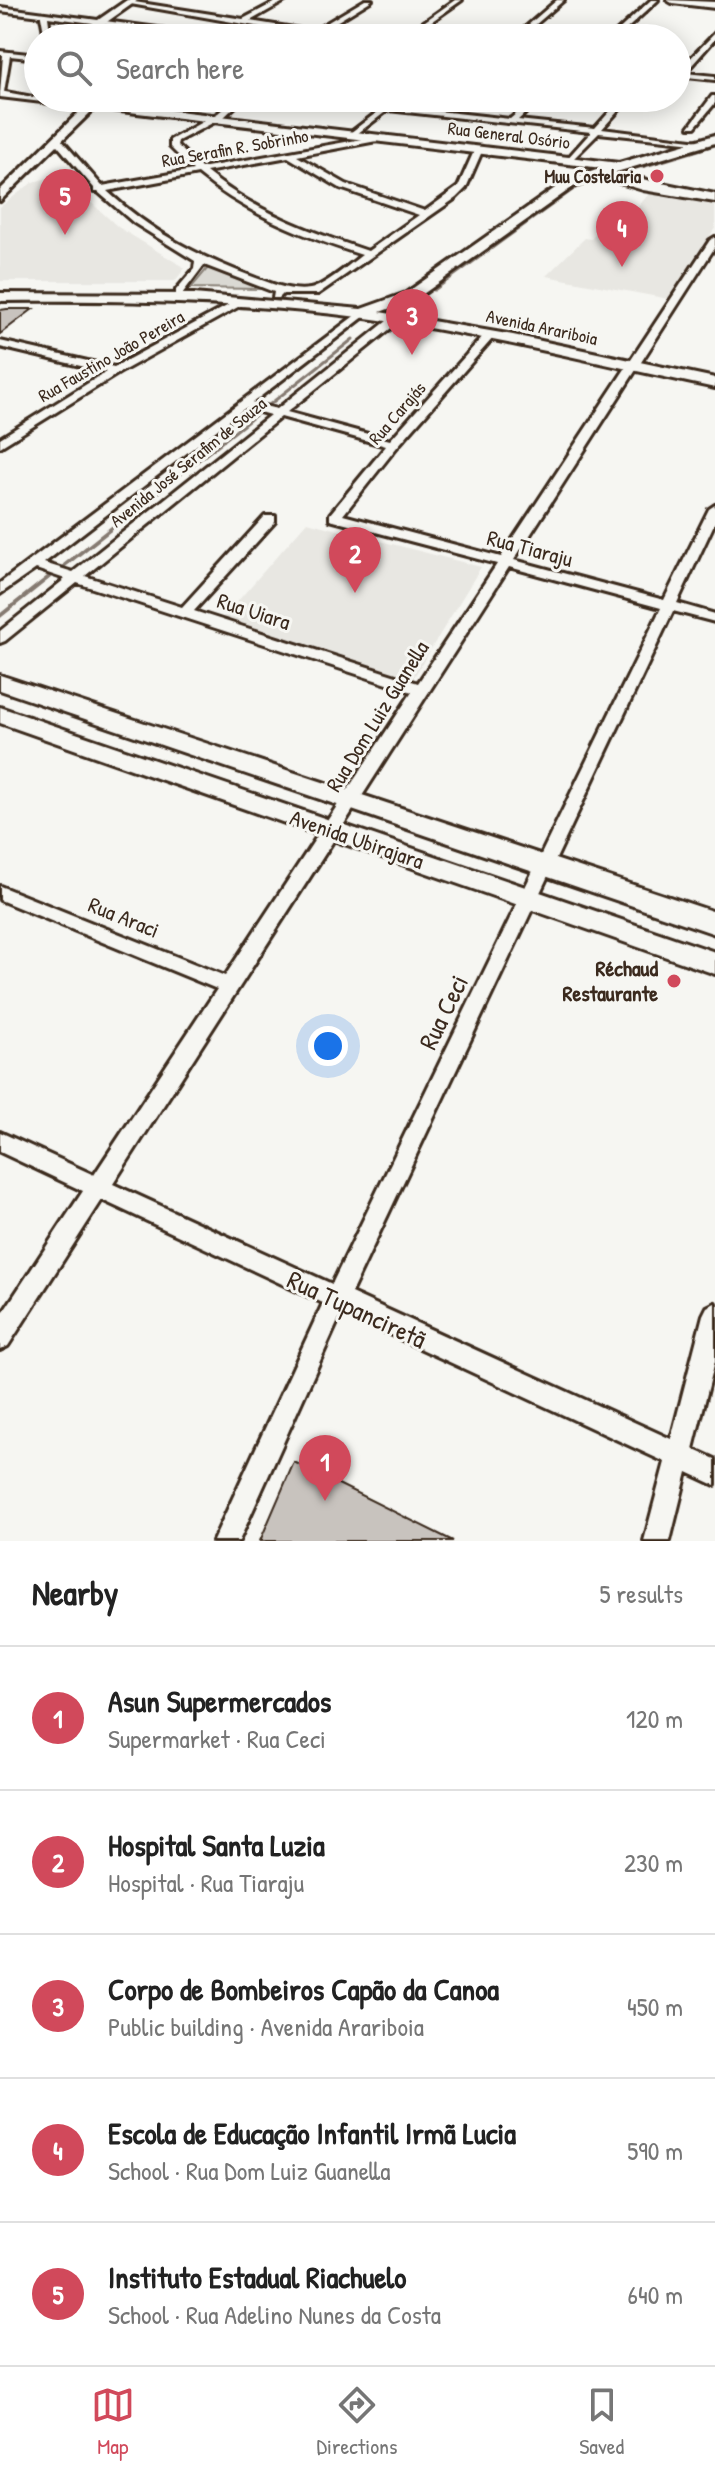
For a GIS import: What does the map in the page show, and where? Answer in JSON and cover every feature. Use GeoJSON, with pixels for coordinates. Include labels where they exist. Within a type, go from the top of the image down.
{"type":"FeatureCollection","features":[{"type":"Feature","properties":{"kind":"main road"},"geometry":{"type":"LineString","coordinates":[[672,0],[715,5]]}},
{"type":"Feature","properties":{"kind":"main road"},"geometry":{"type":"LineString","coordinates":[[96,24],[131,1]]}},
{"type":"Feature","properties":{"kind":"main road"},"geometry":{"type":"LineString","coordinates":[[102,20],[102,24]]}},
{"type":"Feature","properties":{"kind":"main road","name":"Rua General Osório"},"geometry":{"type":"LineString","coordinates":[[0,93],[24,95]]}},
{"type":"Feature","properties":{"kind":"main road"},"geometry":{"type":"LineString","coordinates":[[0,197],[86,112]]}},
{"type":"Feature","properties":{"kind":"main road","name":"Rua General Osório"},"geometry":{"type":"LineString","coordinates":[[166,112],[577,161],[624,172]]}},
{"type":"Feature","properties":{"kind":"main road"},"geometry":{"type":"LineString","coordinates":[[402,320],[414,318],[427,302],[583,189],[624,172],[711,144]]}},
{"type":"Feature","properties":{"kind":"main road","name":"Rua General Osório"},"geometry":{"type":"LineString","coordinates":[[577,161],[603,171],[624,172]]}},
{"type":"Feature","properties":{"kind":"main road"},"geometry":{"type":"LineString","coordinates":[[361,314],[362,310],[411,296],[569,184],[603,171]]}},
{"type":"Feature","properties":{"kind":"main road"},"geometry":{"type":"LineString","coordinates":[[624,172],[715,191]]}},
{"type":"Feature","properties":{"kind":"main road"},"geometry":{"type":"LineString","coordinates":[[624,172],[715,198]]}},
{"type":"Feature","properties":{"kind":"main road","name":"Avenida Arariboia"},"geometry":{"type":"LineString","coordinates":[[0,289],[278,294],[379,307],[674,368],[715,383]]}},
{"type":"Feature","properties":{"kind":"main road","name":"Avenida Arariboia"},"geometry":{"type":"LineString","coordinates":[[0,297],[242,302],[361,314],[489,336],[512,335]]}},
{"type":"Feature","properties":{"kind":"main road","name":"Avenida Arariboia"},"geometry":{"type":"LineString","coordinates":[[674,368],[715,370]]}},
{"type":"Feature","properties":{"kind":"main road","name":"Avenida Ubirajara"},"geometry":{"type":"LineString","coordinates":[[0,682],[715,923]]}},
{"type":"Feature","properties":{"kind":"main road","name":"Avenida Ubirajara"},"geometry":{"type":"LineString","coordinates":[[0,715],[715,963]]}},
{"type":"Feature","properties":{"kind":"street"},"geometry":{"type":"LineString","coordinates":[[141,0],[197,8],[267,24]]}},
{"type":"Feature","properties":{"kind":"street"},"geometry":{"type":"LineString","coordinates":[[131,1],[249,19],[284,0]]}},
{"type":"Feature","properties":{"kind":"street"},"geometry":{"type":"LineString","coordinates":[[330,24],[369,0]]}},
{"type":"Feature","properties":{"kind":"street"},"geometry":{"type":"LineString","coordinates":[[424,24],[459,0]]}},
{"type":"Feature","properties":{"kind":"street"},"geometry":{"type":"LineString","coordinates":[[533,24],[561,0]]}},
{"type":"Feature","properties":{"kind":"street"},"geometry":{"type":"LineString","coordinates":[[628,24],[655,0]]}},
{"type":"Feature","properties":{"kind":"street"},"geometry":{"type":"LineString","coordinates":[[189,12],[205,4]]}},
{"type":"Feature","properties":{"kind":"street"},"geometry":{"type":"LineString","coordinates":[[0,9],[128,24]]}},
{"type":"Feature","properties":{"kind":"street"},"geometry":{"type":"LineString","coordinates":[[44,14],[46,24]]}},
{"type":"Feature","properties":{"kind":"street"},"geometry":{"type":"LineString","coordinates":[[691,60],[715,35]]}},
{"type":"Feature","properties":{"kind":"street"},"geometry":{"type":"LineString","coordinates":[[0,93],[4,53],[24,55]]}},
{"type":"Feature","properties":{"kind":"street"},"geometry":{"type":"LineString","coordinates":[[691,75],[715,78]]}},
{"type":"Feature","properties":{"kind":"street"},"geometry":{"type":"LineString","coordinates":[[692,125],[715,98]]}},
{"type":"Feature","properties":{"kind":"street"},"geometry":{"type":"LineString","coordinates":[[223,112],[174,140],[173,145],[196,172],[237,201],[269,217],[370,255]]}},
{"type":"Feature","properties":{"kind":"street"},"geometry":{"type":"LineString","coordinates":[[353,135],[382,112]]}},
{"type":"Feature","properties":{"kind":"street"},"geometry":{"type":"LineString","coordinates":[[425,112],[711,144]]}},
{"type":"Feature","properties":{"kind":"street"},"geometry":{"type":"LineString","coordinates":[[512,121],[522,112]]}},
{"type":"Feature","properties":{"kind":"street"},"geometry":{"type":"LineString","coordinates":[[577,161],[594,131],[612,112]]}},
{"type":"Feature","properties":{"kind":"street","name":"Rua Serafin R. Sobrinho"},"geometry":{"type":"LineString","coordinates":[[97,190],[379,138]]}},
{"type":"Feature","properties":{"kind":"street"},"geometry":{"type":"LineString","coordinates":[[56,139],[97,190],[141,225],[200,260],[278,294],[315,292],[427,215],[462,188],[479,149]]}},
{"type":"Feature","properties":{"kind":"street"},"geometry":{"type":"LineString","coordinates":[[290,155],[343,186],[427,215]]}},
{"type":"Feature","properties":{"kind":"street","name":"Rua Dom Luiz Guanella"},"geometry":{"type":"LineString","coordinates":[[0,1338],[715,240]]}},
{"type":"Feature","properties":{"kind":"street"},"geometry":{"type":"LineString","coordinates":[[179,292],[199,269],[200,260]]}},
{"type":"Feature","properties":{"kind":"street","name":"Rua Faustino João Pereira"},"geometry":{"type":"LineString","coordinates":[[0,443],[115,371],[242,302]]}},
{"type":"Feature","properties":{"kind":"street","name":"Avenida José Serafim de Souza"},"geometry":{"type":"LineString","coordinates":[[0,590],[361,314]]}},
{"type":"Feature","properties":{"kind":"street","name":"Avenida José Serafim de Souza"},"geometry":{"type":"LineString","coordinates":[[0,638],[277,413],[391,323],[402,320]]}},
{"type":"Feature","properties":{"kind":"street","name":"Rua Carajás"},"geometry":{"type":"LineString","coordinates":[[335,517],[393,444],[489,336]]}},
{"type":"Feature","properties":{"kind":"street"},"geometry":{"type":"LineString","coordinates":[[0,344],[115,371]]}},
{"type":"Feature","properties":{"kind":"street"},"geometry":{"type":"LineString","coordinates":[[244,404],[393,444]]}},
{"type":"Feature","properties":{"kind":"street"},"geometry":{"type":"LineString","coordinates":[[0,425],[19,431]]}},
{"type":"Feature","properties":{"kind":"street","name":"Rua Ceci"},"geometry":{"type":"LineString","coordinates":[[226,1541],[336,1300],[528,898],[547,866],[715,509]]}},
{"type":"Feature","properties":{"kind":"street","name":"Rua Tiaraju"},"geometry":{"type":"LineString","coordinates":[[335,517],[715,618]]}},
{"type":"Feature","properties":{"kind":"street"},"geometry":{"type":"LineString","coordinates":[[186,612],[270,519]]}},
{"type":"Feature","properties":{"kind":"street","name":"Rua Uiara"},"geometry":{"type":"LineString","coordinates":[[34,564],[420,689]]}},
{"type":"Feature","properties":{"kind":"street","name":"Rua Araci"},"geometry":{"type":"LineString","coordinates":[[0,893],[230,986]]}},
{"type":"Feature","properties":{"kind":"street","name":"Rua Tupanciretã"},"geometry":{"type":"LineString","coordinates":[[0,1142],[336,1300],[715,1472]]}},
{"type":"Feature","properties":{"kind":"street"},"geometry":{"type":"LineString","coordinates":[[657,1541],[715,1315]]}},
{"type":"Feature","properties":{"kind":"shaded area"},"geometry":{"type":"Polygon","coordinates":[[[52,177],[72,185],[118,227],[185,268],[175,281],[0,281],[0,207],[33,182],[52,177]]]}},
{"type":"Feature","properties":{"kind":"shaded area"},"geometry":{"type":"Polygon","coordinates":[[[652,190],[715,200],[715,228],[669,299],[546,276],[585,238],[591,239],[617,210],[633,213],[652,190]]]}},
{"type":"Feature","properties":{"kind":"shaded area"},"geometry":{"type":"Polygon","coordinates":[[[214,268],[261,289],[191,288],[207,269],[214,268]]]}},
{"type":"Feature","properties":{"kind":"shaded area"},"geometry":{"type":"Polygon","coordinates":[[[307,522],[481,567],[412,680],[222,619],[307,522]]]}},
{"type":"Feature","properties":{"kind":"building"},"geometry":{"type":"Polygon","coordinates":[[[33,309],[0,334],[0,310],[33,309]]]}},
{"type":"Feature","properties":{"kind":"building"},"geometry":{"type":"Polygon","coordinates":[[[294,1462],[453,1541],[260,1541],[294,1462]]]}},
{"type":"Feature","properties":{"kind":"waterway"},"geometry":{"type":"LineString","coordinates":[[642,167],[715,145]]}},
{"type":"Feature","properties":{"kind":"waterway"},"geometry":{"type":"LineString","coordinates":[[434,290],[575,188],[600,179]]}},
{"type":"Feature","properties":{"kind":"waterway"},"geometry":{"type":"LineString","coordinates":[[269,405],[353,339]]}},
{"type":"Feature","properties":{"kind":"waterway"},"geometry":{"type":"LineString","coordinates":[[144,503],[257,414]]}},
{"type":"Feature","properties":{"kind":"waterway"},"geometry":{"type":"LineString","coordinates":[[65,565],[146,501]]}},
{"type":"Feature","properties":{"kind":"waterway"},"geometry":{"type":"LineString","coordinates":[[0,616],[49,577]]}},
{"type":"Feature","properties":{"kind":"place","name":"Muu Costelaria"},"geometry":{"type":"Point","coordinates":[657,176]}},
{"type":"Feature","properties":{"kind":"place","name":"Instituto Estadual Riachuelo"},"geometry":{"type":"Point","coordinates":[65,235]}},
{"type":"Feature","properties":{"kind":"place","name":"Escola de Educação Infantil Irmã Lucia"},"geometry":{"type":"Point","coordinates":[622,267]}},
{"type":"Feature","properties":{"kind":"place","name":"Corpo de Bombeiros Capão da Canoa"},"geometry":{"type":"Point","coordinates":[412,355]}},
{"type":"Feature","properties":{"kind":"place","name":"Hospital Santa Luzia"},"geometry":{"type":"Point","coordinates":[355,593]}},
{"type":"Feature","properties":{"kind":"place","name":"Réchaud Restaurante"},"geometry":{"type":"Point","coordinates":[674,981]}},
{"type":"Feature","properties":{"kind":"place","name":"Asun Supermercados"},"geometry":{"type":"Point","coordinates":[325,1501]}}]}
